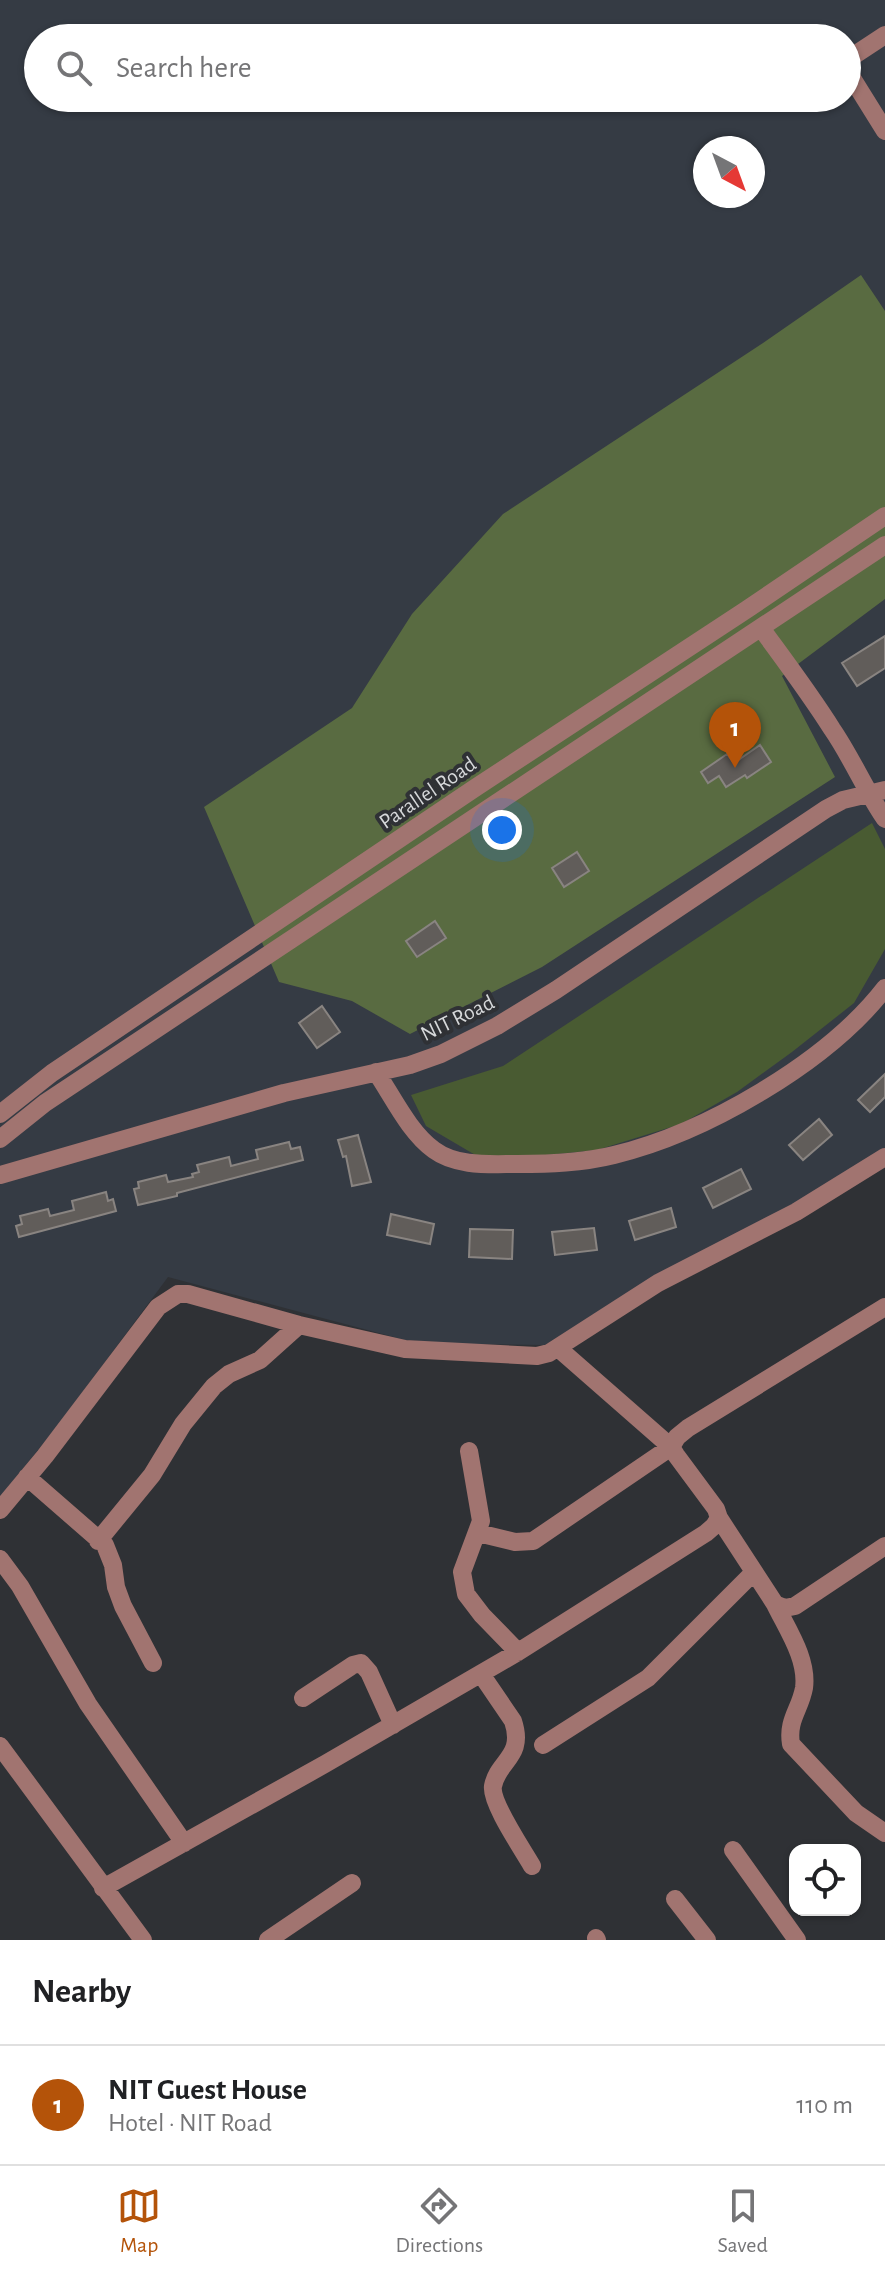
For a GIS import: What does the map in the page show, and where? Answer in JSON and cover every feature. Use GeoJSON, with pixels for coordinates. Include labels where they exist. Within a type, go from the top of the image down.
{"type":"FeatureCollection","features":[{"type":"Feature","properties":{"kind":"street"},"geometry":{"type":"LineString","coordinates":[[861,51],[885,35]]}},
{"type":"Feature","properties":{"kind":"street"},"geometry":{"type":"LineString","coordinates":[[861,92],[885,131]]}},
{"type":"Feature","properties":{"kind":"street","name":"Parallel Road"},"geometry":{"type":"LineString","coordinates":[[0,1114],[52,1073],[885,516]]}},
{"type":"Feature","properties":{"kind":"street"},"geometry":{"type":"LineString","coordinates":[[0,1139],[45,1103],[885,545]]}},
{"type":"Feature","properties":{"kind":"street"},"geometry":{"type":"LineString","coordinates":[[761,628],[832,728],[858,771],[877,793],[885,819]]}},
{"type":"Feature","properties":{"kind":"street","name":"NIT Road"},"geometry":{"type":"LineString","coordinates":[[0,1175],[284,1093],[410,1065],[441,1054],[497,1026],[556,990],[826,809],[843,800],[877,793]]}},
{"type":"Feature","properties":{"kind":"street"},"geometry":{"type":"LineString","coordinates":[[376,1072],[419,1136],[435,1151],[454,1160],[489,1164],[555,1164],[611,1156],[703,1123],[764,1090],[831,1043],[872,1006],[885,988]]}},
{"type":"Feature","properties":{"kind":"street"},"geometry":{"type":"LineString","coordinates":[[0,1510],[158,1307],[170,1297],[188,1294],[299,1325],[405,1349],[537,1356],[558,1348],[658,1283],[796,1212],[885,1157]]}},
{"type":"Feature","properties":{"kind":"street"},"geometry":{"type":"LineString","coordinates":[[478,1533],[515,1542],[533,1541],[671,1447],[688,1428],[885,1307]]}},
{"type":"Feature","properties":{"kind":"street"},"geometry":{"type":"LineString","coordinates":[[98,1541],[152,1475],[183,1424],[214,1386],[229,1374],[260,1360],[299,1325]]}},
{"type":"Feature","properties":{"kind":"street"},"geometry":{"type":"LineString","coordinates":[[558,1348],[671,1447],[716,1509],[775,1604],[797,1647],[804,1691],[792,1718],[789,1733],[791,1744],[856,1813],[885,1833]]}},
{"type":"Feature","properties":{"kind":"street"},"geometry":{"type":"LineString","coordinates":[[469,1451],[481,1521],[462,1572],[466,1594],[518,1652]]}},
{"type":"Feature","properties":{"kind":"street"},"geometry":{"type":"LineString","coordinates":[[27,1477],[108,1551],[116,1587],[153,1663]]}},
{"type":"Feature","properties":{"kind":"street"},"geometry":{"type":"LineString","coordinates":[[103,1888],[518,1652],[706,1533],[719,1518]]}},
{"type":"Feature","properties":{"kind":"street"},"geometry":{"type":"LineString","coordinates":[[775,1604],[785,1608],[795,1606],[885,1546]]}},
{"type":"Feature","properties":{"kind":"street"},"geometry":{"type":"LineString","coordinates":[[0,1559],[20,1586],[88,1704],[184,1843]]}},
{"type":"Feature","properties":{"kind":"street"},"geometry":{"type":"LineString","coordinates":[[543,1745],[648,1678],[754,1572]]}},
{"type":"Feature","properties":{"kind":"street"},"geometry":{"type":"LineString","coordinates":[[303,1698],[353,1665],[361,1663],[369,1672],[393,1725]]}},
{"type":"Feature","properties":{"kind":"street"},"geometry":{"type":"LineString","coordinates":[[481,1674],[516,1728],[516,1745],[495,1781],[494,1795],[503,1817],[532,1866]]}},
{"type":"Feature","properties":{"kind":"street"},"geometry":{"type":"LineString","coordinates":[[0,1746],[143,1940]]}},
{"type":"Feature","properties":{"kind":"street"},"geometry":{"type":"LineString","coordinates":[[733,1850],[797,1940]]}},
{"type":"Feature","properties":{"kind":"street"},"geometry":{"type":"LineString","coordinates":[[268,1940],[298,1932],[352,1883]]}},
{"type":"Feature","properties":{"kind":"street"},"geometry":{"type":"LineString","coordinates":[[675,1899],[707,1940]]}},
{"type":"Feature","properties":{"kind":"shaded area"},"geometry":{"type":"Polygon","coordinates":[[[0,0],[885,0],[885,1150],[745,1233],[621,1297],[545,1345],[405,1340],[168,1277],[59,1424],[0,1497],[0,0]]]}},
{"type":"Feature","properties":{"kind":"green space"},"geometry":{"type":"Polygon","coordinates":[[[861,275],[885,311],[885,599],[782,676],[835,777],[542,967],[410,1034],[352,1001],[279,982],[204,807],[352,708],[412,614],[503,514],[861,275]]]}},
{"type":"Feature","properties":{"kind":"green space"},"geometry":{"type":"Polygon","coordinates":[[[872,823],[885,849],[885,949],[854,1003],[737,1092],[681,1124],[597,1150],[537,1156],[477,1156],[426,1126],[411,1095],[503,1066],[872,823]]]}},
{"type":"Feature","properties":{"kind":"building"},"geometry":{"type":"Polygon","coordinates":[[[885,636],[885,668],[857,686],[842,663],[885,636]]]}},
{"type":"Feature","properties":{"kind":"building"},"geometry":{"type":"Polygon","coordinates":[[[760,745],[771,762],[747,778],[745,775],[726,787],[719,776],[708,783],[701,772],[727,754],[734,763],[760,745]]]}},
{"type":"Feature","properties":{"kind":"building"},"geometry":{"type":"Polygon","coordinates":[[[577,852],[589,871],[564,887],[552,868],[577,852]]]}},
{"type":"Feature","properties":{"kind":"building"},"geometry":{"type":"Polygon","coordinates":[[[435,921],[446,938],[417,957],[406,941],[435,921]]]}},
{"type":"Feature","properties":{"kind":"building"},"geometry":{"type":"Polygon","coordinates":[[[322,1006],[340,1032],[317,1048],[299,1023],[322,1006]]]}},
{"type":"Feature","properties":{"kind":"building"},"geometry":{"type":"Polygon","coordinates":[[[885,1074],[885,1097],[870,1112],[858,1100],[885,1074]]]}},
{"type":"Feature","properties":{"kind":"building"},"geometry":{"type":"Polygon","coordinates":[[[819,1119],[832,1135],[803,1160],[789,1145],[819,1119]]]}},
{"type":"Feature","properties":{"kind":"building"},"geometry":{"type":"Polygon","coordinates":[[[358,1135],[371,1182],[352,1186],[346,1156],[343,1157],[338,1140],[358,1135]]]}},
{"type":"Feature","properties":{"kind":"building"},"geometry":{"type":"Polygon","coordinates":[[[289,1142],[291,1149],[300,1147],[303,1160],[138,1205],[134,1189],[139,1188],[138,1182],[166,1175],[168,1182],[193,1177],[192,1174],[199,1172],[197,1165],[229,1157],[231,1166],[258,1159],[256,1150],[289,1142]]]}},
{"type":"Feature","properties":{"kind":"building"},"geometry":{"type":"Polygon","coordinates":[[[741,1169],[751,1189],[713,1208],[703,1188],[741,1169]]]}},
{"type":"Feature","properties":{"kind":"building"},"geometry":{"type":"Polygon","coordinates":[[[106,1192],[108,1201],[113,1199],[116,1211],[19,1237],[16,1226],[22,1224],[20,1216],[48,1209],[50,1216],[74,1210],[72,1201],[106,1192]]]}},
{"type":"Feature","properties":{"kind":"building"},"geometry":{"type":"Polygon","coordinates":[[[671,1208],[676,1227],[635,1240],[629,1221],[671,1208]]]}},
{"type":"Feature","properties":{"kind":"building"},"geometry":{"type":"Polygon","coordinates":[[[391,1214],[434,1224],[430,1244],[387,1235],[391,1214]]]}},
{"type":"Feature","properties":{"kind":"building"},"geometry":{"type":"Polygon","coordinates":[[[594,1228],[597,1250],[555,1255],[552,1232],[594,1228]]]}},
{"type":"Feature","properties":{"kind":"building"},"geometry":{"type":"Polygon","coordinates":[[[470,1229],[513,1230],[512,1259],[469,1257],[470,1229]]]}},
{"type":"Feature","properties":{"kind":"place","name":"NIT Guest House"},"geometry":{"type":"Point","coordinates":[735,768]}}]}
